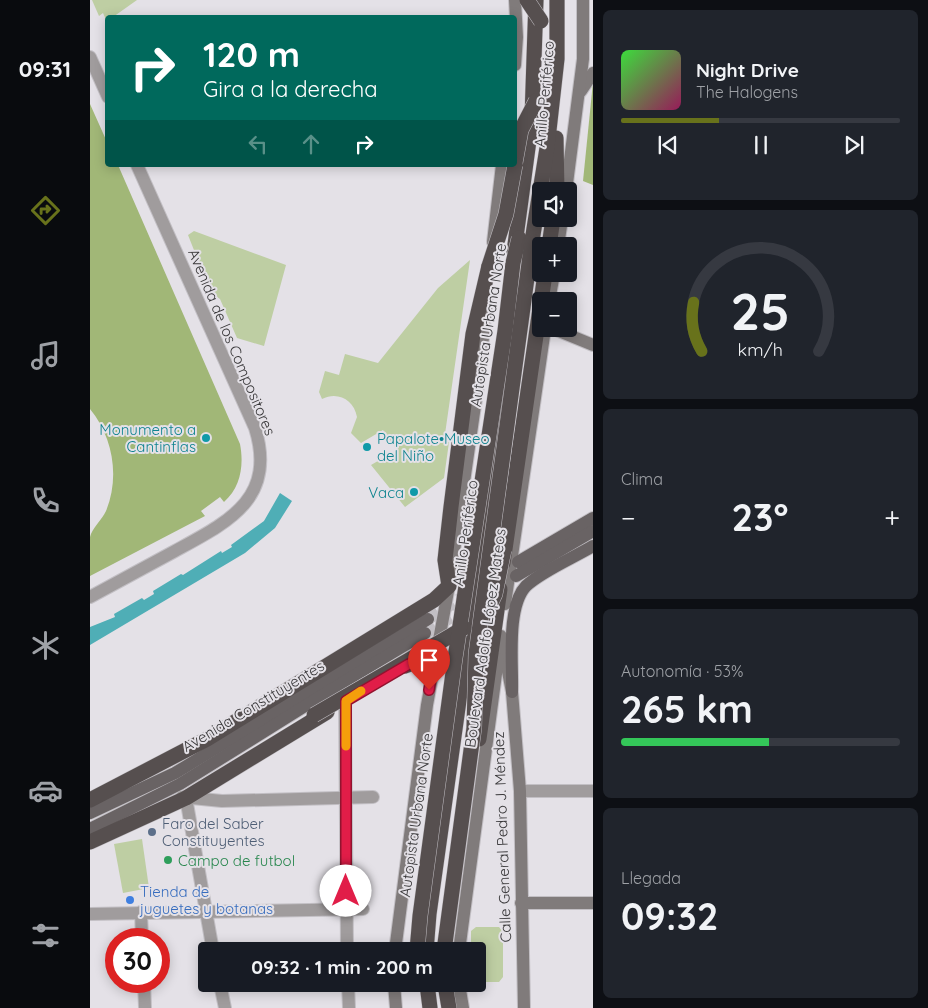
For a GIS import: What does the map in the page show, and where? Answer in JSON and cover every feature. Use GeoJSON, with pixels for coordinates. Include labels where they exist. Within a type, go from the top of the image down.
{"type":"FeatureCollection","features":[{"type":"Feature","properties":{"kind":"highway"},"geometry":{"type":"LineString","coordinates":[[527,0],[541,21]]}},
{"type":"Feature","properties":{"kind":"highway","name":"Autopista Urbana Norte"},"geometry":{"type":"LineString","coordinates":[[418,942],[455,658],[505,331],[513,263],[519,238],[536,101],[541,21],[538,0]]}},
{"type":"Feature","properties":{"kind":"highway","name":"Anillo Periférico"},"geometry":{"type":"LineString","coordinates":[[427,942],[429,914],[502,401],[515,237],[532,118],[538,0]]}},
{"type":"Feature","properties":{"kind":"highway","name":"Autopista Urbana Norte"},"geometry":{"type":"LineString","coordinates":[[445,942],[474,728],[476,654],[547,148],[557,59],[557,0]]}},
{"type":"Feature","properties":{"kind":"highway","name":"Anillo Periférico"},"geometry":{"type":"LineString","coordinates":[[555,182],[555,147],[565,61],[565,0]]}},
{"type":"Feature","properties":{"kind":"highway"},"geometry":{"type":"LineString","coordinates":[[517,153],[521,130],[536,101]]}},
{"type":"Feature","properties":{"kind":"highway"},"geometry":{"type":"LineString","coordinates":[[547,148],[553,182]]}},
{"type":"Feature","properties":{"kind":"highway"},"geometry":{"type":"LineString","coordinates":[[90,800],[207,739],[429,603],[449,586],[445,560],[476,318],[506,214],[514,167]]}},
{"type":"Feature","properties":{"kind":"highway"},"geometry":{"type":"LineString","coordinates":[[451,942],[463,844],[543,282]]}},
{"type":"Feature","properties":{"kind":"highway"},"geometry":{"type":"LineString","coordinates":[[90,836],[184,794],[484,615],[495,594],[504,550],[543,282]]}},
{"type":"Feature","properties":{"kind":"highway"},"geometry":{"type":"LineString","coordinates":[[532,364],[539,337]]}},
{"type":"Feature","properties":{"kind":"highway"},"geometry":{"type":"LineString","coordinates":[[90,842],[184,794],[409,664],[421,660],[434,661]]}},
{"type":"Feature","properties":{"kind":"highway"},"geometry":{"type":"LineString","coordinates":[[420,992],[422,1008]]}},
{"type":"Feature","properties":{"kind":"highway"},"geometry":{"type":"LineString","coordinates":[[428,992],[430,1008]]}},
{"type":"Feature","properties":{"kind":"highway"},"geometry":{"type":"LineString","coordinates":[[446,992],[449,1008]]}},
{"type":"Feature","properties":{"kind":"highway"},"geometry":{"type":"LineString","coordinates":[[452,992],[455,1008]]}},
{"type":"Feature","properties":{"kind":"main road"},"geometry":{"type":"LineString","coordinates":[[515,0],[516,15]]}},
{"type":"Feature","properties":{"kind":"main road"},"geometry":{"type":"LineString","coordinates":[[567,182],[580,96],[585,27],[583,0]]}},
{"type":"Feature","properties":{"kind":"main road"},"geometry":{"type":"LineString","coordinates":[[580,96],[593,73]]}},
{"type":"Feature","properties":{"kind":"main road"},"geometry":{"type":"LineString","coordinates":[[396,942],[434,661],[449,586],[479,378],[502,167]]}},
{"type":"Feature","properties":{"kind":"main road","name":"Boulevard Adolfo López Mateos"},"geometry":{"type":"LineString","coordinates":[[460,942],[500,636],[544,337]]}},
{"type":"Feature","properties":{"kind":"main road"},"geometry":{"type":"LineString","coordinates":[[574,337],[593,345]]}},
{"type":"Feature","properties":{"kind":"main road"},"geometry":{"type":"LineString","coordinates":[[518,562],[593,518]]}},
{"type":"Feature","properties":{"kind":"main road"},"geometry":{"type":"LineString","coordinates":[[516,576],[593,531]]}},
{"type":"Feature","properties":{"kind":"main road"},"geometry":{"type":"LineString","coordinates":[[512,692],[514,612],[519,596],[532,581],[593,546]]}},
{"type":"Feature","properties":{"kind":"main road","name":"Avenida Constituyentes"},"geometry":{"type":"LineString","coordinates":[[90,813],[175,773],[428,619]]}},
{"type":"Feature","properties":{"kind":"main road","name":"Avenida Constituyentes"},"geometry":{"type":"LineString","coordinates":[[90,828],[180,784],[337,686],[425,634]]}},
{"type":"Feature","properties":{"kind":"main road","name":"Calle General Pedro J. Méndez"},"geometry":{"type":"LineString","coordinates":[[500,636],[512,692],[520,791],[524,1008]]}},
{"type":"Feature","properties":{"kind":"main road"},"geometry":{"type":"LineString","coordinates":[[521,903],[593,902]]}},
{"type":"Feature","properties":{"kind":"main road"},"geometry":{"type":"LineString","coordinates":[[395,992],[396,1008]]}},
{"type":"Feature","properties":{"kind":"main road"},"geometry":{"type":"LineString","coordinates":[[460,992],[463,1008]]}},
{"type":"Feature","properties":{"kind":"street"},"geometry":{"type":"LineString","coordinates":[[90,56],[105,90]]}},
{"type":"Feature","properties":{"kind":"street","name":"Avenida de los Compositores"},"geometry":{"type":"LineString","coordinates":[[90,597],[232,518],[253,494],[260,471],[260,446],[255,428],[138,167]]}},
{"type":"Feature","properties":{"kind":"street"},"geometry":{"type":"LineString","coordinates":[[346,701],[347,942]]}},
{"type":"Feature","properties":{"kind":"street"},"geometry":{"type":"LineString","coordinates":[[520,791],[593,791]]}},
{"type":"Feature","properties":{"kind":"street"},"geometry":{"type":"LineString","coordinates":[[211,942],[184,794],[222,801],[373,797]]}},
{"type":"Feature","properties":{"kind":"street"},"geometry":{"type":"LineString","coordinates":[[90,914],[363,909]]}},
{"type":"Feature","properties":{"kind":"street"},"geometry":{"type":"LineString","coordinates":[[142,912],[142,928]]}},
{"type":"Feature","properties":{"kind":"street"},"geometry":{"type":"LineString","coordinates":[[222,992],[225,1008]]}},
{"type":"Feature","properties":{"kind":"street"},"geometry":{"type":"LineString","coordinates":[[348,992],[349,1008]]}},
{"type":"Feature","properties":{"kind":"street"},"geometry":{"type":"LineString","coordinates":[[144,993],[145,1008]]}},
{"type":"Feature","properties":{"kind":"green space"},"geometry":{"type":"Polygon","coordinates":[[[92,0],[137,0],[116,15],[105,15],[105,18],[103,13],[99,16],[92,0]]]}},
{"type":"Feature","properties":{"kind":"green space"},"geometry":{"type":"Polygon","coordinates":[[[593,82],[593,185],[583,181],[593,82]]]}},
{"type":"Feature","properties":{"kind":"green space"},"geometry":{"type":"Polygon","coordinates":[[[90,104],[105,138],[105,167],[119,167],[240,444],[242,460],[238,483],[224,502],[220,497],[201,511],[205,516],[90,576],[90,537],[106,511],[113,485],[113,471],[109,445],[98,420],[90,409],[90,104]]]}},
{"type":"Feature","properties":{"kind":"green space"},"geometry":{"type":"Polygon","coordinates":[[[194,231],[286,265],[264,346],[237,338],[220,299],[211,293],[188,235],[194,231]]]}},
{"type":"Feature","properties":{"kind":"green space"},"geometry":{"type":"Polygon","coordinates":[[[470,260],[445,434],[450,435],[444,478],[405,507],[371,465],[397,450],[383,430],[361,443],[351,433],[357,417],[353,406],[339,397],[334,396],[322,399],[319,392],[325,371],[339,375],[345,354],[378,363],[438,288],[470,260]]]}},
{"type":"Feature","properties":{"kind":"green space"},"geometry":{"type":"Polygon","coordinates":[[[142,839],[149,888],[123,893],[114,844],[142,839]]]}},
{"type":"Feature","properties":{"kind":"green space"},"geometry":{"type":"Polygon","coordinates":[[[476,927],[499,927],[503,932],[503,977],[499,982],[486,982],[486,942],[471,942],[471,931],[476,927]]]}},
{"type":"Feature","properties":{"kind":"water"},"geometry":{"type":"Polygon","coordinates":[[[280,493],[292,501],[275,528],[245,553],[90,645],[90,627],[115,617],[114,614],[142,598],[144,600],[154,594],[153,591],[181,574],[183,575],[221,551],[222,553],[232,547],[231,545],[264,521],[280,493]]]}},
{"type":"Feature","properties":{"kind":"tunnel"},"geometry":{"type":"LineString","coordinates":[[428,619],[469,593]]}},
{"type":"Feature","properties":{"kind":"tunnel"},"geometry":{"type":"LineString","coordinates":[[425,633],[468,607]]}},
{"type":"Feature","properties":{"kind":"slow traffic"},"geometry":{"type":"LineString","coordinates":[[346,746],[346,701],[361,691]]}},
{"type":"Feature","properties":{"kind":"place","name":"Monumento a Cantinflas"},"geometry":{"type":"Point","coordinates":[206,438]}},
{"type":"Feature","properties":{"kind":"place","name":"Papalote•Museo del Niño"},"geometry":{"type":"Point","coordinates":[367,447]}},
{"type":"Feature","properties":{"kind":"place","name":"Vaca"},"geometry":{"type":"Point","coordinates":[414,492]}},
{"type":"Feature","properties":{"kind":"place","name":"Faro del Saber Constituyentes"},"geometry":{"type":"Point","coordinates":[152,832]}},
{"type":"Feature","properties":{"kind":"place","name":"Campo de futbol"},"geometry":{"type":"Point","coordinates":[168,860]}},
{"type":"Feature","properties":{"kind":"place","name":"Tienda de juguetes y botanas"},"geometry":{"type":"Point","coordinates":[130,900]}},
{"type":"Feature","properties":{"kind":"route"},"geometry":{"type":"LineString","coordinates":[[346,891],[346,701],[409,664],[421,660],[434,661],[429,690]]}}]}
